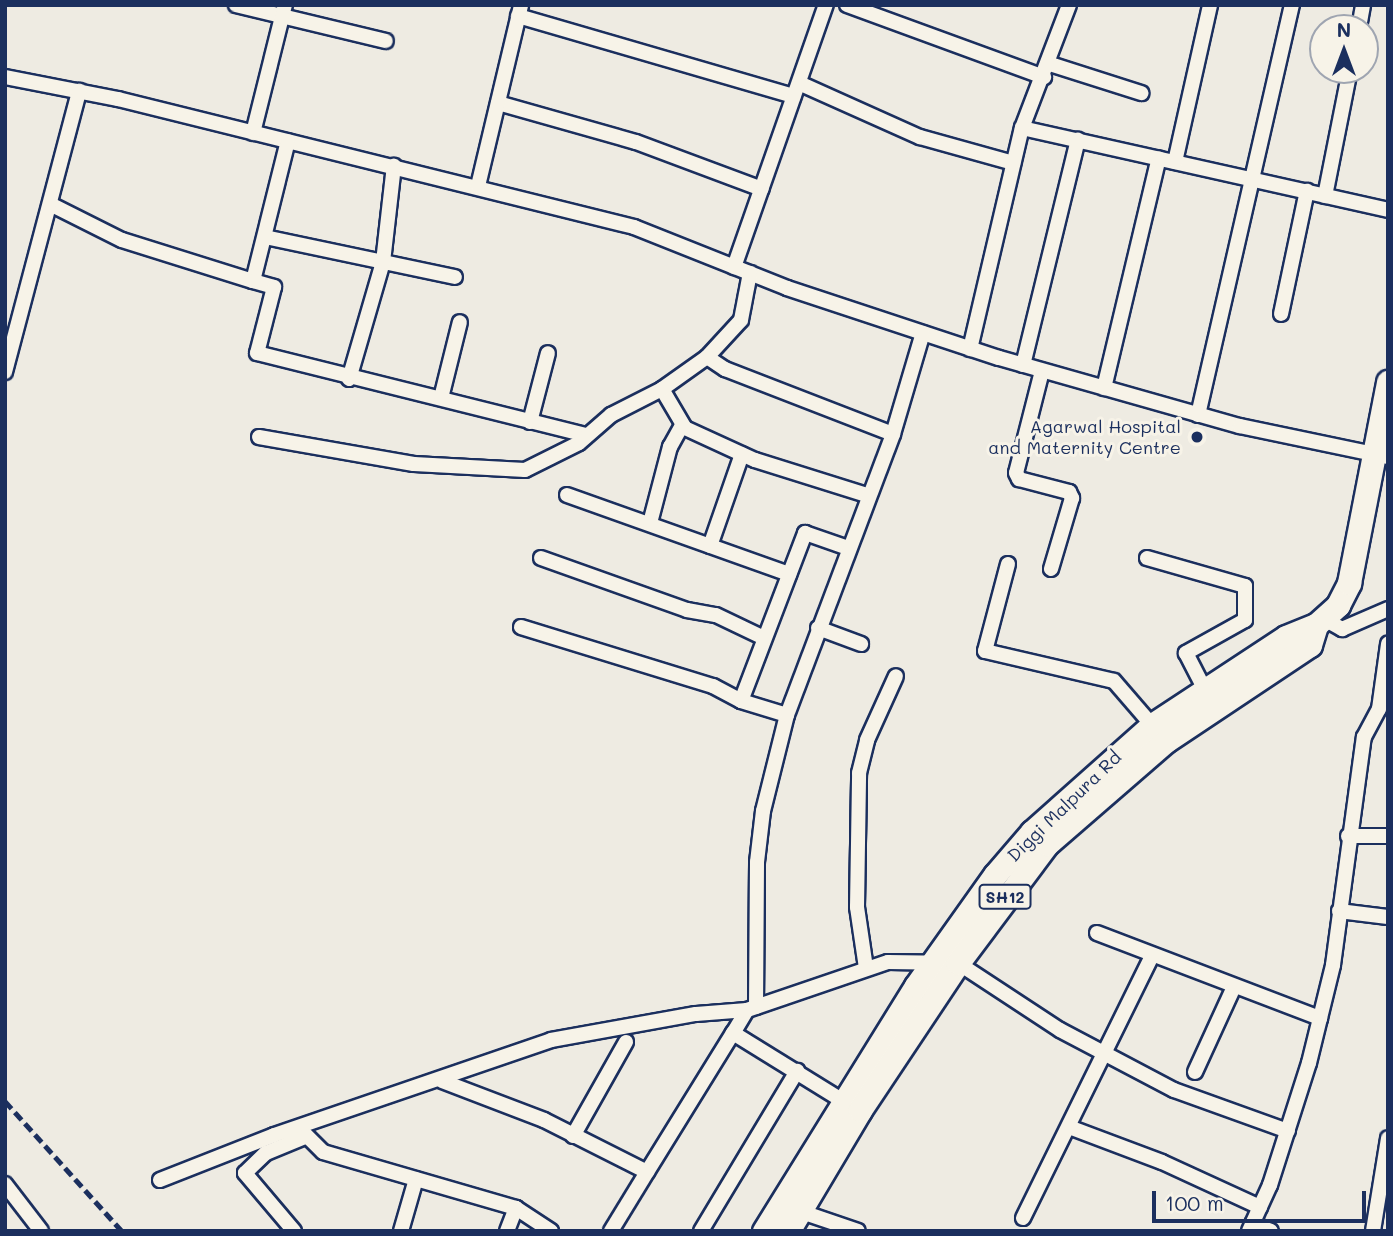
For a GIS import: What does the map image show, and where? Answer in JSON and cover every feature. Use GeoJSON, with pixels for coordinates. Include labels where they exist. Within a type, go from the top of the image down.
{"type":"FeatureCollection","features":[{"type":"Feature","properties":{"kind":"main road","name":"Diggi Malpura Rd"},"geometry":{"type":"LineString","coordinates":[[794,1221],[958,963],[1047,844],[1166,741],[1316,630],[1338,605],[1349,583],[1382,455],[1388,382]]}},
{"type":"Feature","properties":{"kind":"main road","name":"Diggi Malpura Rd"},"geometry":{"type":"LineString","coordinates":[[764,1231],[843,1101],[934,962],[995,875],[1032,832],[1152,725],[1300,629],[1316,630]]}},
{"type":"Feature","properties":{"kind":"street"},"geometry":{"type":"LineString","coordinates":[[236,5],[284,12],[386,41]]}},
{"type":"Feature","properties":{"kind":"street"},"geometry":{"type":"LineString","coordinates":[[734,267],[826,5]]}},
{"type":"Feature","properties":{"kind":"street"},"geometry":{"type":"LineString","coordinates":[[846,5],[1047,70],[1141,93]]}},
{"type":"Feature","properties":{"kind":"street"},"geometry":{"type":"LineString","coordinates":[[970,349],[1022,128],[1047,70],[1069,5]]}},
{"type":"Feature","properties":{"kind":"street"},"geometry":{"type":"LineString","coordinates":[[1175,162],[1210,5]]}},
{"type":"Feature","properties":{"kind":"street"},"geometry":{"type":"LineString","coordinates":[[1198,415],[1292,5]]}},
{"type":"Feature","properties":{"kind":"street"},"geometry":{"type":"LineString","coordinates":[[478,186],[519,10],[797,90],[920,137],[1013,163]]}},
{"type":"Feature","properties":{"kind":"street"},"geometry":{"type":"LineString","coordinates":[[253,133],[284,12]]}},
{"type":"Feature","properties":{"kind":"street"},"geometry":{"type":"LineString","coordinates":[[5,77],[79,91],[478,186],[634,227],[750,273],[970,349],[1198,415],[1382,455]]}},
{"type":"Feature","properties":{"kind":"street"},"geometry":{"type":"LineString","coordinates":[[1325,196],[1347,84]]}},
{"type":"Feature","properties":{"kind":"street"},"geometry":{"type":"LineString","coordinates":[[5,372],[52,205],[79,91]]}},
{"type":"Feature","properties":{"kind":"street"},"geometry":{"type":"LineString","coordinates":[[498,103],[636,142],[762,188]]}},
{"type":"Feature","properties":{"kind":"street"},"geometry":{"type":"LineString","coordinates":[[1022,128],[1388,209]]}},
{"type":"Feature","properties":{"kind":"street"},"geometry":{"type":"LineString","coordinates":[[1023,365],[1078,140]]}},
{"type":"Feature","properties":{"kind":"street"},"geometry":{"type":"LineString","coordinates":[[253,281],[288,141]]}},
{"type":"Feature","properties":{"kind":"street"},"geometry":{"type":"LineString","coordinates":[[1104,388],[1158,158]]}},
{"type":"Feature","properties":{"kind":"street"},"geometry":{"type":"LineString","coordinates":[[349,379],[383,262],[394,166]]}},
{"type":"Feature","properties":{"kind":"street"},"geometry":{"type":"LineString","coordinates":[[1281,314],[1307,191]]}},
{"type":"Feature","properties":{"kind":"street"},"geometry":{"type":"LineString","coordinates":[[52,205],[122,240],[274,287],[257,354],[280,356],[295,365],[349,379],[441,398],[587,435]]}},
{"type":"Feature","properties":{"kind":"street"},"geometry":{"type":"LineString","coordinates":[[265,237],[455,277]]}},
{"type":"Feature","properties":{"kind":"street"},"geometry":{"type":"LineString","coordinates":[[259,437],[414,464],[525,470],[587,435],[611,415],[662,389],[707,356],[740,320],[750,273]]}},
{"type":"Feature","properties":{"kind":"street"},"geometry":{"type":"LineString","coordinates":[[441,398],[460,321]]}},
{"type":"Feature","properties":{"kind":"street"},"geometry":{"type":"LineString","coordinates":[[611,1231],[751,1008],[757,862],[763,811],[788,715],[867,495],[892,434],[923,333]]}},
{"type":"Feature","properties":{"kind":"street"},"geometry":{"type":"LineString","coordinates":[[530,422],[548,353]]}},
{"type":"Feature","properties":{"kind":"street"},"geometry":{"type":"LineString","coordinates":[[707,356],[725,369],[892,434]]}},
{"type":"Feature","properties":{"kind":"street"},"geometry":{"type":"LineString","coordinates":[[1042,370],[1016,473],[1019,479],[1069,492],[1072,498],[1051,569]]}},
{"type":"Feature","properties":{"kind":"street"},"geometry":{"type":"LineString","coordinates":[[662,389],[682,425],[742,454],[867,495]]}},
{"type":"Feature","properties":{"kind":"street"},"geometry":{"type":"LineString","coordinates":[[650,523],[670,447],[682,425]]}},
{"type":"Feature","properties":{"kind":"street"},"geometry":{"type":"LineString","coordinates":[[710,546],[742,454]]}},
{"type":"Feature","properties":{"kind":"street"},"geometry":{"type":"LineString","coordinates":[[567,495],[789,574]]}},
{"type":"Feature","properties":{"kind":"street"},"geometry":{"type":"LineString","coordinates":[[741,701],[762,637],[805,533],[848,548]]}},
{"type":"Feature","properties":{"kind":"street"},"geometry":{"type":"LineString","coordinates":[[541,558],[687,610],[716,615],[762,637]]}},
{"type":"Feature","properties":{"kind":"street"},"geometry":{"type":"LineString","coordinates":[[1147,558],[1245,586],[1245,620],[1186,653],[1205,690]]}},
{"type":"Feature","properties":{"kind":"street"},"geometry":{"type":"LineString","coordinates":[[1008,564],[985,651],[1114,681],[1152,725]]}},
{"type":"Feature","properties":{"kind":"street"},"geometry":{"type":"LineString","coordinates":[[1316,630],[1342,629],[1388,609]]}},
{"type":"Feature","properties":{"kind":"street"},"geometry":{"type":"LineString","coordinates":[[521,627],[713,686],[741,701],[788,715]]}},
{"type":"Feature","properties":{"kind":"street"},"geometry":{"type":"LineString","coordinates":[[818,628],[861,644]]}},
{"type":"Feature","properties":{"kind":"street"},"geometry":{"type":"LineString","coordinates":[[1270,1231],[1250,1227],[1288,1130],[1320,1018],[1339,911],[1364,737],[1378,709],[1388,644]]}},
{"type":"Feature","properties":{"kind":"street"},"geometry":{"type":"LineString","coordinates":[[866,968],[858,907],[859,773],[867,740],[896,677]]}},
{"type":"Feature","properties":{"kind":"street"},"geometry":{"type":"LineString","coordinates":[[1348,836],[1388,836]]}},
{"type":"Feature","properties":{"kind":"street"},"geometry":{"type":"LineString","coordinates":[[1339,911],[1388,918]]}},
{"type":"Feature","properties":{"kind":"street"},"geometry":{"type":"LineString","coordinates":[[1097,933],[1320,1018]]}},
{"type":"Feature","properties":{"kind":"street"},"geometry":{"type":"LineString","coordinates":[[1023,1218],[1152,956]]}},
{"type":"Feature","properties":{"kind":"street"},"geometry":{"type":"LineString","coordinates":[[160,1180],[303,1132],[551,1040],[696,1014],[751,1008],[888,962],[958,963],[1013,1003],[1174,1090],[1288,1130]]}},
{"type":"Feature","properties":{"kind":"street"},"geometry":{"type":"LineString","coordinates":[[1195,1072],[1234,987]]}},
{"type":"Feature","properties":{"kind":"street"},"geometry":{"type":"LineString","coordinates":[[733,1033],[843,1101]]}},
{"type":"Feature","properties":{"kind":"street"},"geometry":{"type":"LineString","coordinates":[[573,1136],[626,1042]]}},
{"type":"Feature","properties":{"kind":"street"},"geometry":{"type":"LineString","coordinates":[[701,1231],[797,1071]]}},
{"type":"Feature","properties":{"kind":"street"},"geometry":{"type":"LineString","coordinates":[[442,1081],[573,1136],[647,1172]]}},
{"type":"Feature","properties":{"kind":"street"},"geometry":{"type":"LineString","coordinates":[[1069,1127],[1162,1162],[1260,1207]]}},
{"type":"Feature","properties":{"kind":"street"},"geometry":{"type":"LineString","coordinates":[[303,1132],[323,1152],[516,1208],[551,1231]]}},
{"type":"Feature","properties":{"kind":"street"},"geometry":{"type":"LineString","coordinates":[[293,1231],[245,1173],[266,1153],[303,1132]]}},
{"type":"Feature","properties":{"kind":"street"},"geometry":{"type":"LineString","coordinates":[[1373,1231],[1388,1138]]}},
{"type":"Feature","properties":{"kind":"street"},"geometry":{"type":"LineString","coordinates":[[401,1231],[416,1179]]}},
{"type":"Feature","properties":{"kind":"street"},"geometry":{"type":"LineString","coordinates":[[5,1184],[41,1231]]}},
{"type":"Feature","properties":{"kind":"street"},"geometry":{"type":"LineString","coordinates":[[508,1231],[516,1208]]}},
{"type":"Feature","properties":{"kind":"street"},"geometry":{"type":"LineString","coordinates":[[794,1221],[858,1231]]}},
{"type":"Feature","properties":{"kind":"railway"},"geometry":{"type":"LineString","coordinates":[[5,1101],[122,1231]]}},
{"type":"Feature","properties":{"kind":"place","name":"Agarwal Hospital and Maternity Centre"},"geometry":{"type":"Point","coordinates":[1197,437]}}]}
